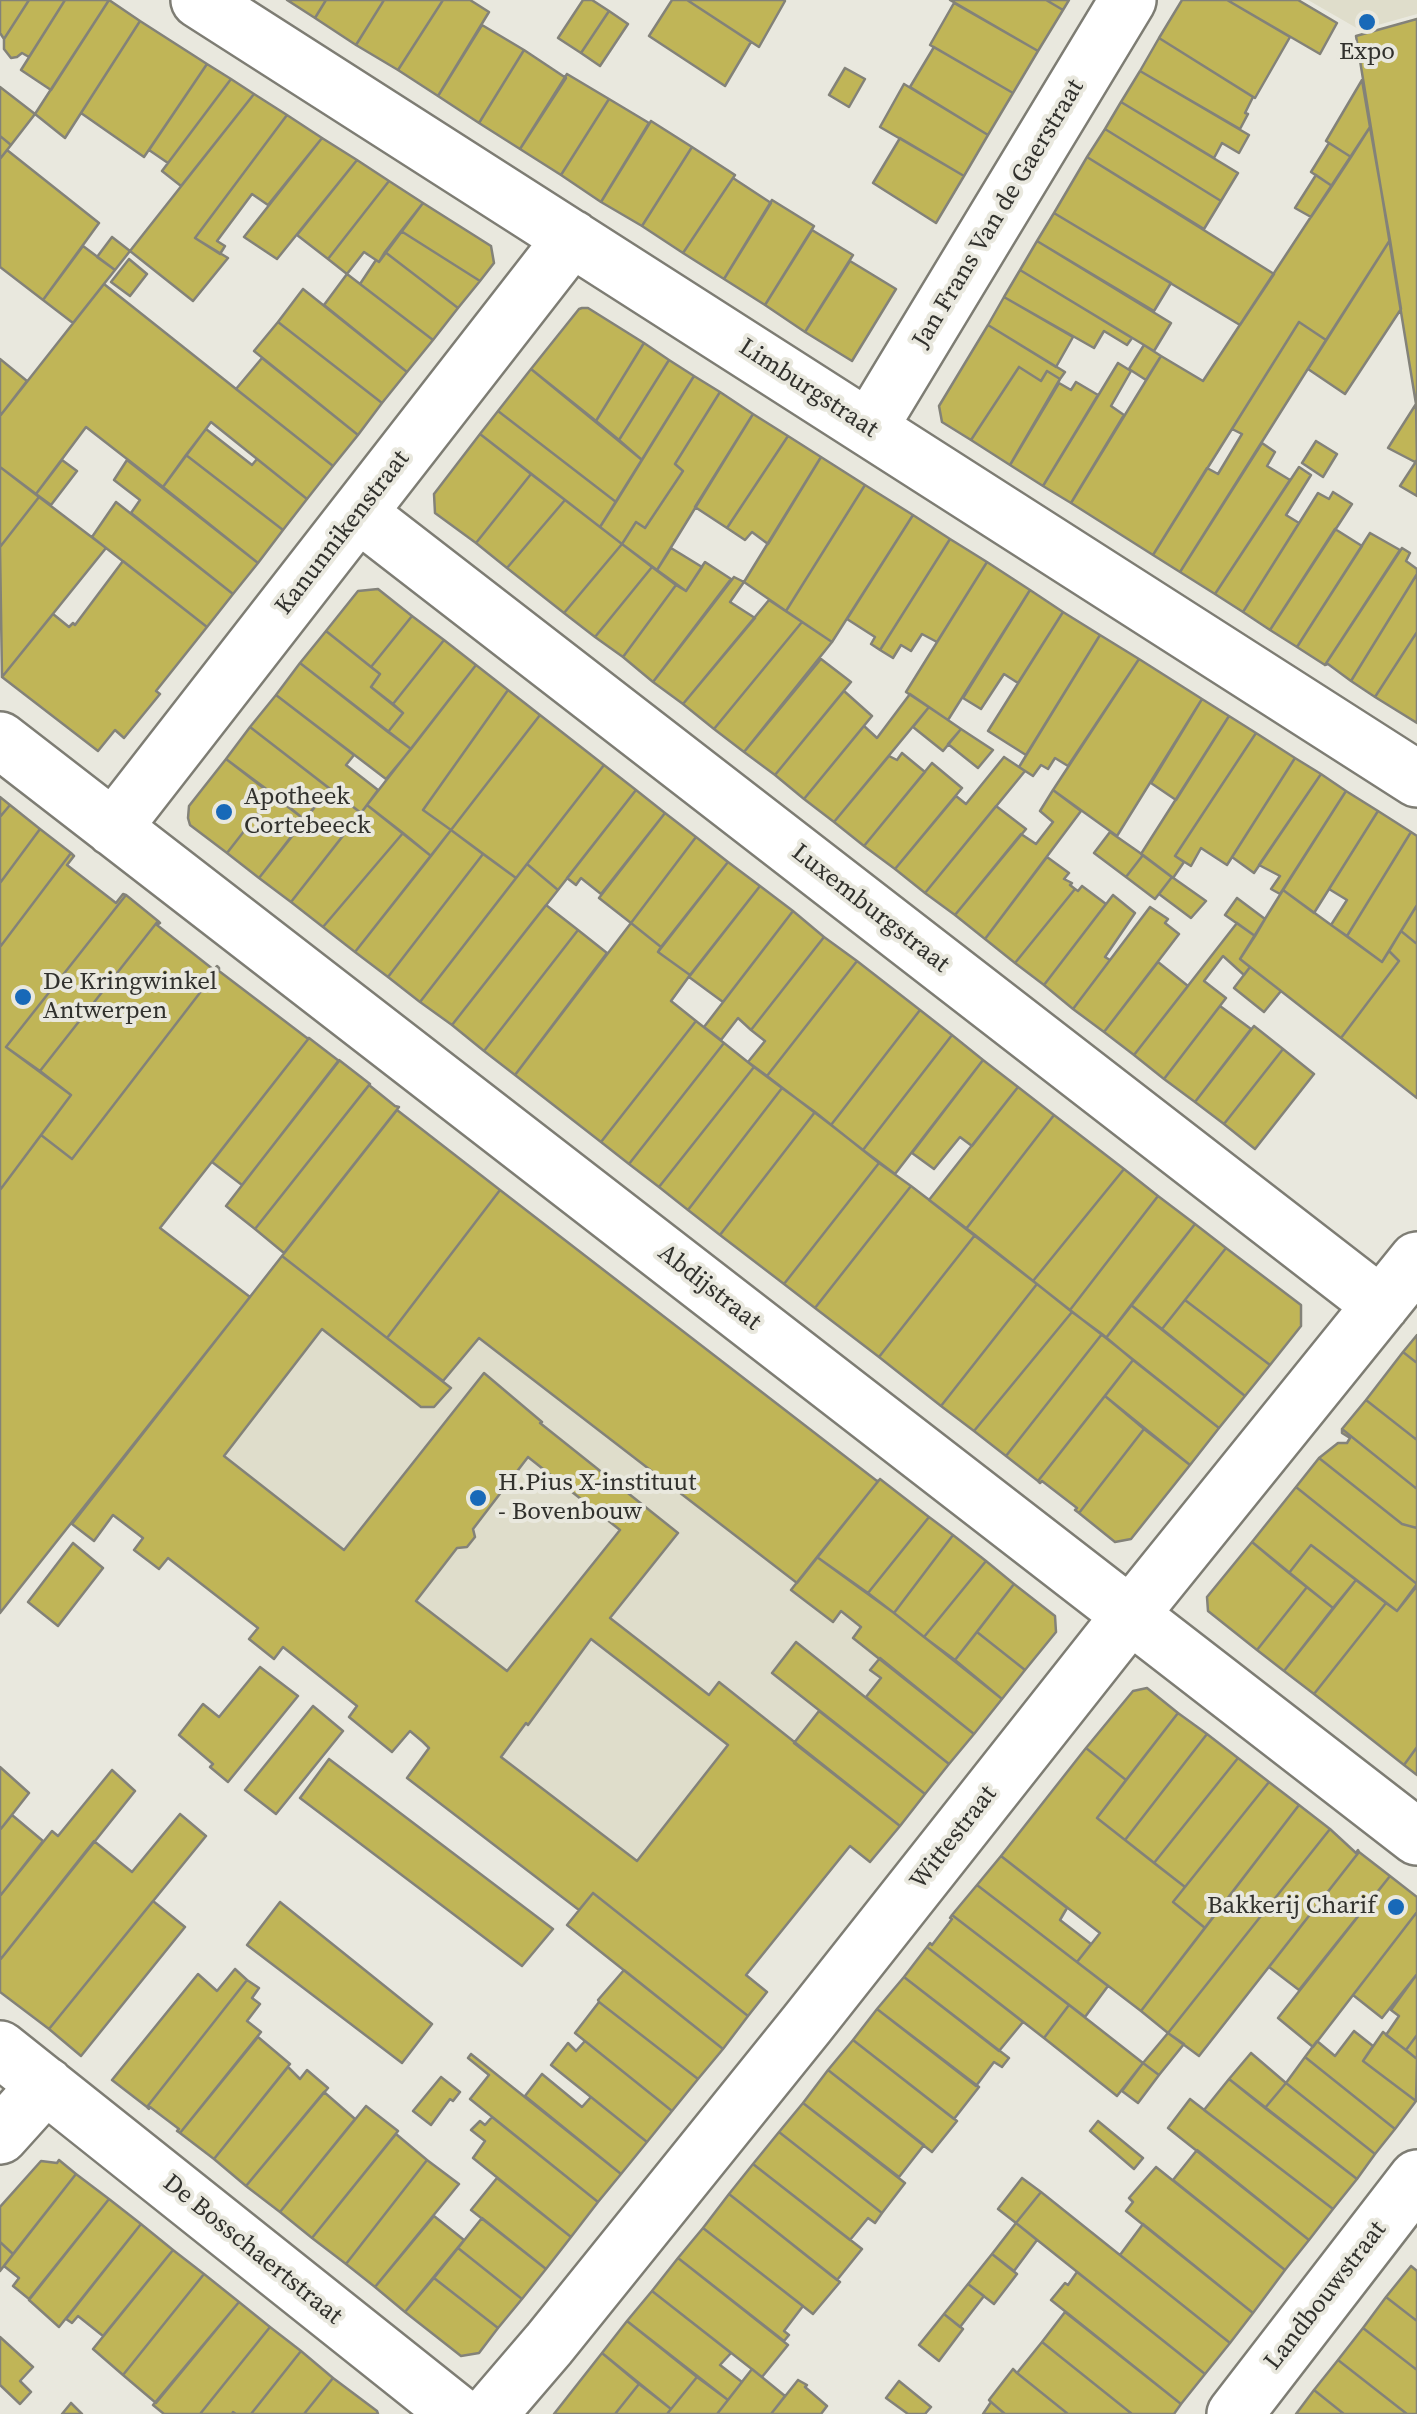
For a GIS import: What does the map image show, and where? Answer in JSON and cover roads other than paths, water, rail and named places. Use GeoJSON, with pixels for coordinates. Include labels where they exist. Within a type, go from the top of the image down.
{"type":"FeatureCollection","features":[{"type":"Feature","properties":{"kind":"street","name":"Limburgstraat"},"geometry":{"type":"LineString","coordinates":[[199,0],[1417,780]]}},
{"type":"Feature","properties":{"kind":"street","name":"Jan Frans Van de Gaerstraat"},"geometry":{"type":"LineString","coordinates":[[869,428],[1128,0]]}},
{"type":"Feature","properties":{"kind":"street","name":"Kanunnikenstraat"},"geometry":{"type":"LineString","coordinates":[[113,828],[572,238]]}},
{"type":"Feature","properties":{"kind":"street","name":"Luxemburgstraat"},"geometry":{"type":"LineString","coordinates":[[358,513],[1381,1305]]}},
{"type":"Feature","properties":{"kind":"street","name":"Abdijstraat"},"geometry":{"type":"LineString","coordinates":[[0,740],[1417,1837]]}},
{"type":"Feature","properties":{"kind":"street","name":"Wittestraat"},"geometry":{"type":"LineString","coordinates":[[489,2414],[807,2024],[1417,1260]]}},
{"type":"Feature","properties":{"kind":"street","name":"De Bosschaertstraat"},"geometry":{"type":"LineString","coordinates":[[0,2049],[458,2414]]}},
{"type":"Feature","properties":{"kind":"street"},"geometry":{"type":"LineString","coordinates":[[0,2136],[46,2085]]}},
{"type":"Feature","properties":{"kind":"street","name":"Landbouwstraat"},"geometry":{"type":"LineString","coordinates":[[1234,2414],[1417,2178]]}},
{"type":"Feature","properties":{"kind":"place","name":"Expo"},"geometry":{"type":"Point","coordinates":[1367,22]}},
{"type":"Feature","properties":{"kind":"place","name":"Apotheek Cortebeeck"},"geometry":{"type":"Point","coordinates":[224,812]}},
{"type":"Feature","properties":{"kind":"place","name":"De Kringwinkel Antwerpen"},"geometry":{"type":"Point","coordinates":[23,997]}},
{"type":"Feature","properties":{"kind":"place","name":"H.Pius X-instituut - Bovenbouw"},"geometry":{"type":"Point","coordinates":[478,1498]}},
{"type":"Feature","properties":{"kind":"place","name":"Bakkerij Charif"},"geometry":{"type":"Point","coordinates":[1396,1907]}}]}
